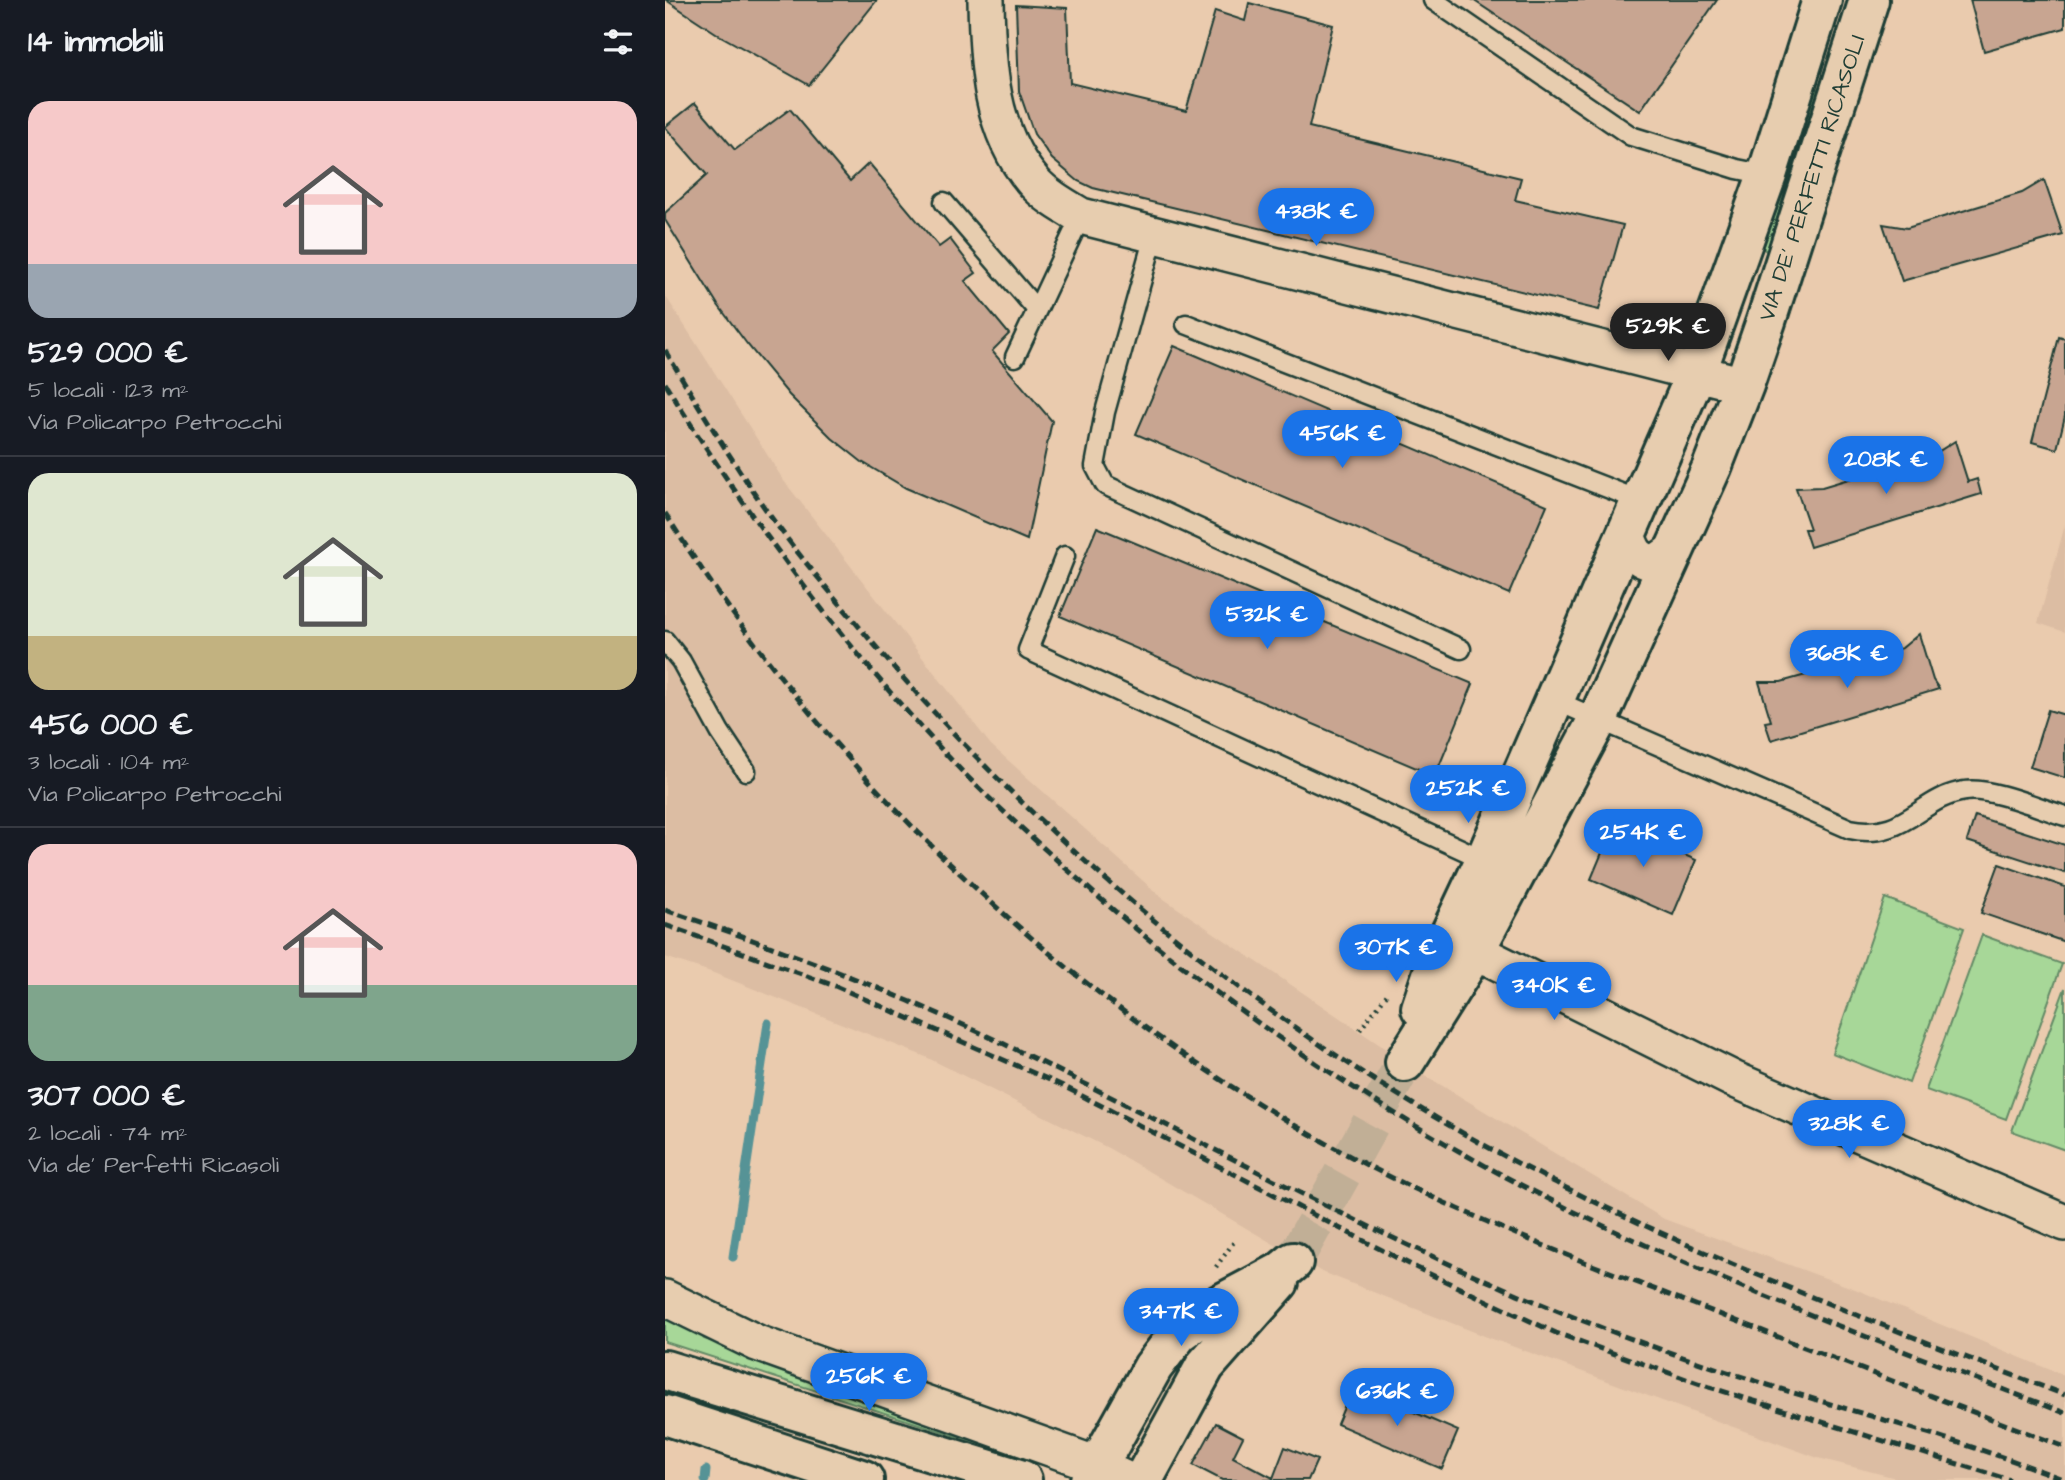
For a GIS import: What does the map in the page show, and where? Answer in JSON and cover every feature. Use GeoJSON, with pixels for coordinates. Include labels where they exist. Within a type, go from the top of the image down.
{"type":"FeatureCollection","features":[{"type":"Feature","properties":{"kind":"main road","name":"VIA DE' PERFETTI RICASOLI"},"geometry":{"type":"LineString","coordinates":[[1461,945],[1485,860],[1697,371],[1767,175],[1822,0]]}},
{"type":"Feature","properties":{"kind":"main road","name":"VIA DE' PERFETTI RICASOLI"},"geometry":{"type":"LineString","coordinates":[[1408,1058],[1461,945],[1598,719],[1712,467],[1744,384],[1869,0]]}},
{"type":"Feature","properties":{"kind":"main road"},"geometry":{"type":"LineString","coordinates":[[1105,1475],[1153,1367],[1179,1333],[1215,1307],[1281,1272],[1294,1260],[1281,1280],[1205,1366],[1143,1480]]}},
{"type":"Feature","properties":{"kind":"main road"},"geometry":{"type":"LineString","coordinates":[[665,1370],[1022,1480]]}},
{"type":"Feature","properties":{"kind":"main road"},"geometry":{"type":"LineString","coordinates":[[665,1415],[864,1480]]}},
{"type":"Feature","properties":{"kind":"street"},"geometry":{"type":"LineString","coordinates":[[986,0],[987,56],[991,85],[999,117],[1014,153],[1033,181],[1057,202],[1081,216],[1744,384]]}},
{"type":"Feature","properties":{"kind":"street"},"geometry":{"type":"LineString","coordinates":[[1634,517],[1634,553],[1644,561],[1657,562],[1674,550]]}},
{"type":"Feature","properties":{"kind":"street"},"geometry":{"type":"LineString","coordinates":[[1461,945],[1733,1079],[2065,1223]]}},
{"type":"Feature","properties":{"kind":"street"},"geometry":{"type":"LineString","coordinates":[[665,1298],[757,1343],[1105,1475]]}},
{"type":"Feature","properties":{"kind":"lane"},"geometry":{"type":"LineString","coordinates":[[1433,0],[1631,136],[1737,169],[1767,175]]}},
{"type":"Feature","properties":{"kind":"lane"},"geometry":{"type":"LineString","coordinates":[[944,202],[1037,310]]}},
{"type":"Feature","properties":{"kind":"lane"},"geometry":{"type":"LineString","coordinates":[[1015,357],[1081,216]]}},
{"type":"Feature","properties":{"kind":"lane"},"geometry":{"type":"LineString","coordinates":[[1154,236],[1105,412],[1095,466],[1105,485],[1461,649]]}},
{"type":"Feature","properties":{"kind":"lane"},"geometry":{"type":"LineString","coordinates":[[1186,324],[1634,517]]}},
{"type":"Feature","properties":{"kind":"lane"},"geometry":{"type":"LineString","coordinates":[[1065,556],[1028,650],[1485,860]]}},
{"type":"Feature","properties":{"kind":"lane"},"geometry":{"type":"LineString","coordinates":[[665,641],[681,661],[720,732],[746,771]]}},
{"type":"Feature","properties":{"kind":"lane"},"geometry":{"type":"LineString","coordinates":[[1554,700],[1850,829],[1863,832],[1892,828],[1947,797],[1974,789],[2065,816]]}},
{"type":"Feature","properties":{"kind":"shaded area"},"geometry":{"type":"Polygon","coordinates":[[[665,295],[784,481],[991,745],[1161,897],[1426,1076],[1664,1219],[1855,1289],[2065,1376],[2065,1480],[1904,1480],[1818,1458],[1487,1337],[1320,1271],[1110,1149],[926,1057],[711,972],[665,957],[665,295]]]}},
{"type":"Feature","properties":{"kind":"shaded area"},"geometry":{"type":"Polygon","coordinates":[[[2065,525],[2065,632],[2038,623],[2065,525]]]}},
{"type":"Feature","properties":{"kind":"green space"},"geometry":{"type":"Polygon","coordinates":[[[1814,89],[1820,92],[1768,253],[1761,246],[1814,89]]]}},
{"type":"Feature","properties":{"kind":"green space"},"geometry":{"type":"Polygon","coordinates":[[[1885,898],[1964,928],[1909,1083],[1832,1053],[1885,898]]]}},
{"type":"Feature","properties":{"kind":"green space"},"geometry":{"type":"Polygon","coordinates":[[[1982,935],[2062,964],[2006,1119],[1926,1090],[1982,935]]]}},
{"type":"Feature","properties":{"kind":"green space"},"geometry":{"type":"Polygon","coordinates":[[[2065,988],[2065,1150],[2012,1131],[2065,988]]]}},
{"type":"Feature","properties":{"kind":"green space"},"geometry":{"type":"Polygon","coordinates":[[[665,1311],[687,1319],[704,1339],[947,1421],[1083,1477],[665,1342],[665,1311]]]}},
{"type":"Feature","properties":{"kind":"building"},"geometry":{"type":"Polygon","coordinates":[[[666,0],[877,0],[809,85],[719,35],[666,0]]]}},
{"type":"Feature","properties":{"kind":"building"},"geometry":{"type":"Polygon","coordinates":[[[1473,0],[1717,0],[1640,111],[1473,0]]]}},
{"type":"Feature","properties":{"kind":"building"},"geometry":{"type":"Polygon","coordinates":[[[1970,0],[2065,0],[2065,28],[1984,51],[1970,0]]]}},
{"type":"Feature","properties":{"kind":"building"},"geometry":{"type":"Polygon","coordinates":[[[1249,3],[1333,25],[1309,127],[1521,178],[1515,200],[1623,225],[1599,310],[1093,188],[1078,181],[1052,159],[1034,134],[1019,91],[1016,5],[1067,8],[1070,83],[1186,111],[1215,11],[1245,21],[1249,3]]]}},
{"type":"Feature","properties":{"kind":"building"},"geometry":{"type":"Polygon","coordinates":[[[695,103],[735,150],[790,109],[850,181],[869,163],[939,247],[950,239],[976,273],[965,281],[1009,334],[992,351],[1052,421],[1027,540],[906,488],[862,462],[832,438],[789,395],[747,344],[718,305],[665,220],[665,213],[707,175],[665,127],[695,103]]]}},
{"type":"Feature","properties":{"kind":"building"},"geometry":{"type":"Polygon","coordinates":[[[2044,180],[2063,235],[1902,281],[1883,224],[1907,228],[2022,193],[2044,180]]]}},
{"type":"Feature","properties":{"kind":"building"},"geometry":{"type":"Polygon","coordinates":[[[2059,337],[2065,339],[2065,416],[2057,449],[2032,442],[2059,337]]]}},
{"type":"Feature","properties":{"kind":"building"},"geometry":{"type":"Polygon","coordinates":[[[1174,346],[1547,505],[1509,594],[1136,434],[1174,346]]]}},
{"type":"Feature","properties":{"kind":"building"},"geometry":{"type":"Polygon","coordinates":[[[1955,441],[1968,482],[1977,479],[1981,494],[1810,547],[1804,529],[1810,529],[1796,488],[1822,487],[1936,453],[1955,441]]]}},
{"type":"Feature","properties":{"kind":"building"},"geometry":{"type":"Polygon","coordinates":[[[1097,527],[1473,684],[1435,776],[1060,616],[1097,527]]]}},
{"type":"Feature","properties":{"kind":"building"},"geometry":{"type":"Polygon","coordinates":[[[1919,634],[1933,680],[1939,689],[1771,740],[1765,722],[1771,721],[1759,682],[1781,682],[1902,648],[1919,634]]]}},
{"type":"Feature","properties":{"kind":"building"},"geometry":{"type":"Polygon","coordinates":[[[2048,710],[2065,715],[2065,778],[2030,767],[2048,710]]]}},
{"type":"Feature","properties":{"kind":"building"},"geometry":{"type":"Polygon","coordinates":[[[1975,816],[2065,845],[2065,873],[1967,841],[1975,816]]]}},
{"type":"Feature","properties":{"kind":"building"},"geometry":{"type":"Polygon","coordinates":[[[1614,824],[1696,860],[1673,915],[1591,879],[1614,824]]]}},
{"type":"Feature","properties":{"kind":"building"},"geometry":{"type":"Polygon","coordinates":[[[1999,864],[2065,887],[2065,942],[1981,913],[1999,864]]]}},
{"type":"Feature","properties":{"kind":"building"},"geometry":{"type":"Polygon","coordinates":[[[1353,1386],[1458,1431],[1442,1469],[1337,1424],[1353,1386]]]}},
{"type":"Feature","properties":{"kind":"building"},"geometry":{"type":"Polygon","coordinates":[[[1216,1423],[1243,1437],[1233,1457],[1273,1478],[1285,1447],[1317,1460],[1308,1480],[1222,1480],[1193,1465],[1216,1423]]]}},
{"type":"Feature","properties":{"kind":"waterway"},"geometry":{"type":"LineString","coordinates":[[733,1257],[768,1023]]}},
{"type":"Feature","properties":{"kind":"waterway"},"geometry":{"type":"LineString","coordinates":[[705,1480],[706,1470]]}},
{"type":"Feature","properties":{"kind":"tunnel"},"geometry":{"type":"LineString","coordinates":[[1296,1257],[1405,1062]]}},
{"type":"Feature","properties":{"kind":"railway"},"geometry":{"type":"LineString","coordinates":[[665,350],[757,497],[782,531],[923,700],[988,769],[1056,835],[1199,957],[1275,1013],[1433,1116],[1585,1197],[1743,1269],[2065,1395]]}},
{"type":"Feature","properties":{"kind":"railway"},"geometry":{"type":"LineString","coordinates":[[665,383],[765,534],[838,630],[916,722],[968,777],[1036,841],[1101,899],[1210,988],[1384,1107],[1506,1177],[1574,1211],[1642,1244],[1782,1303],[2065,1413]]}},
{"type":"Feature","properties":{"kind":"railway"},"geometry":{"type":"LineString","coordinates":[[665,513],[731,611],[803,704],[880,793],[963,876],[1051,955],[1144,1027],[1242,1093],[1386,1175],[1516,1234],[2065,1447]]}},
{"type":"Feature","properties":{"kind":"railway"},"geometry":{"type":"LineString","coordinates":[[665,910],[833,970],[957,1022],[1371,1227],[1564,1313],[1699,1363],[1955,1441],[2065,1480]]}},
{"type":"Feature","properties":{"kind":"railway"},"geometry":{"type":"LineString","coordinates":[[665,925],[835,986],[1061,1085],[1417,1268],[1556,1333],[1709,1387],[2010,1480]]}}]}
